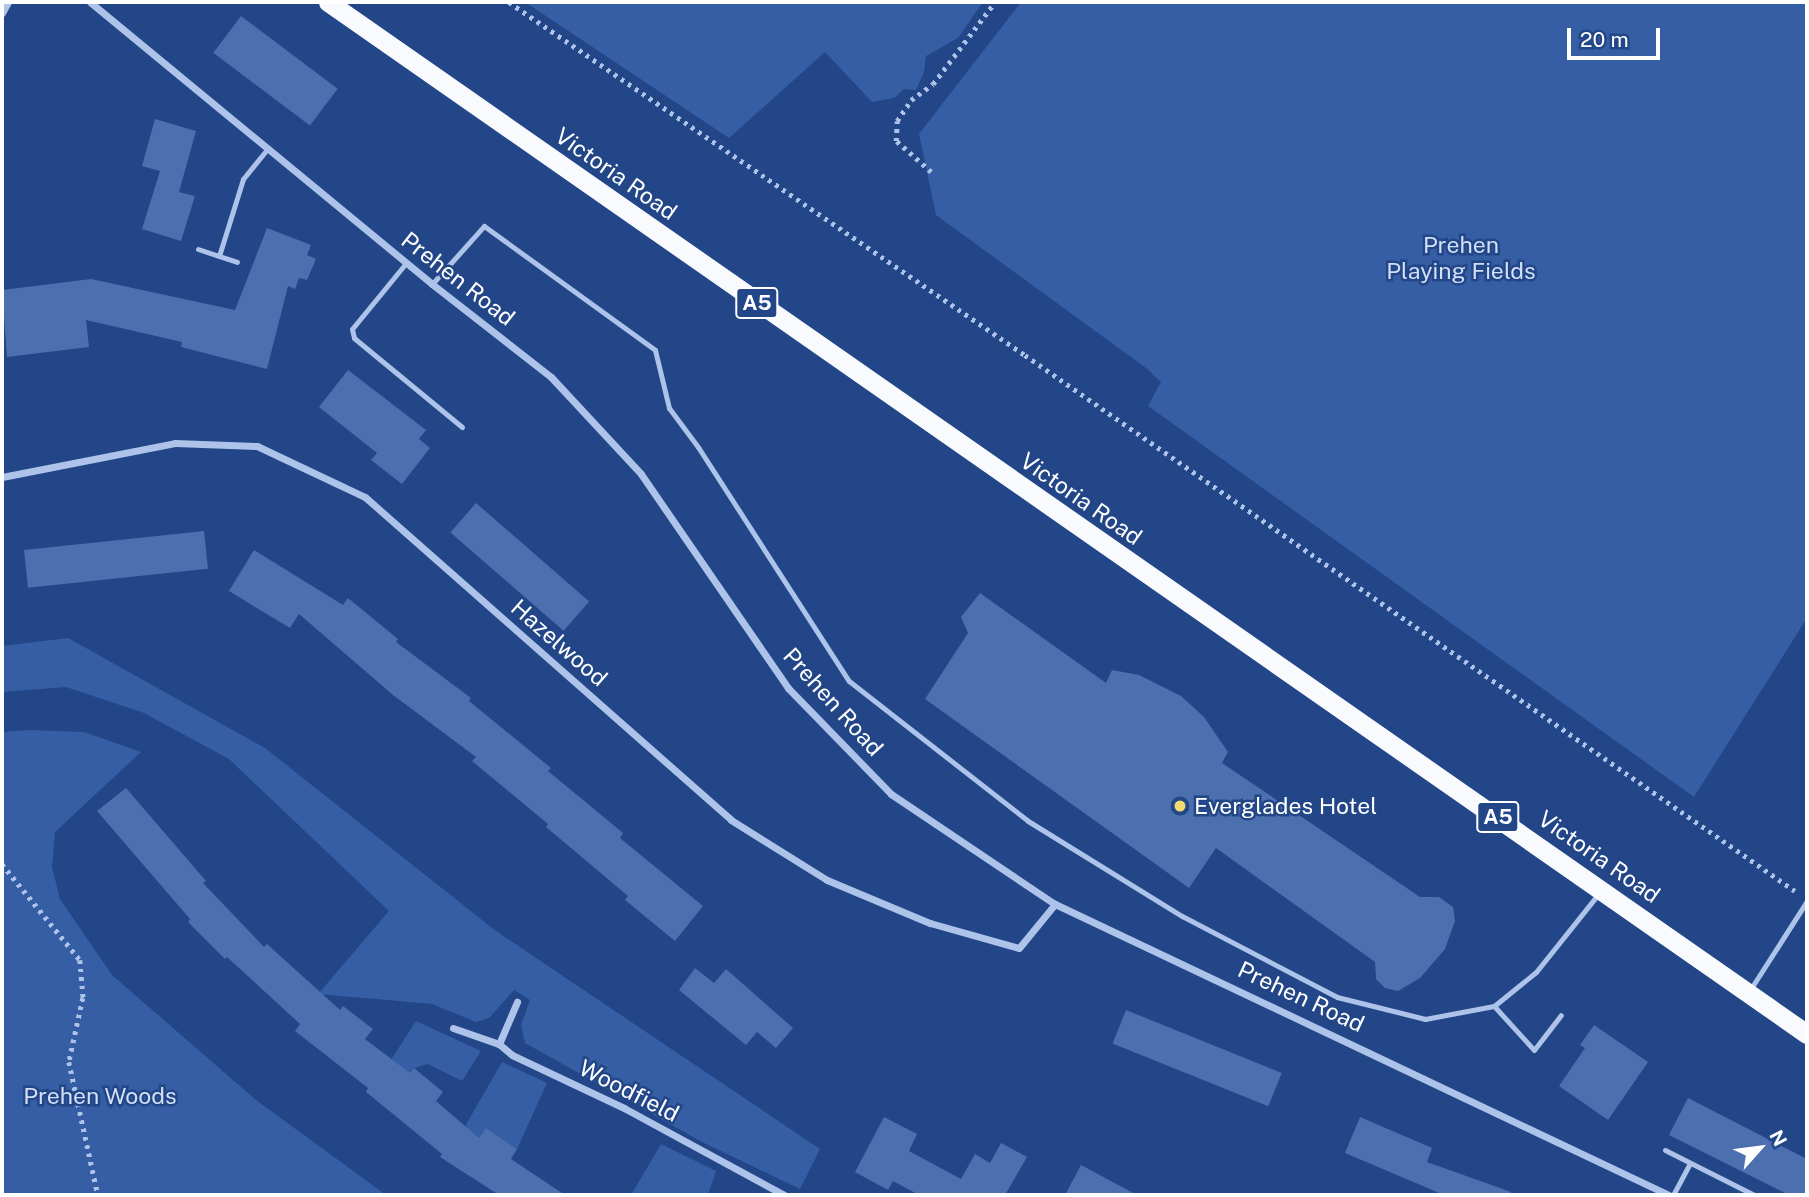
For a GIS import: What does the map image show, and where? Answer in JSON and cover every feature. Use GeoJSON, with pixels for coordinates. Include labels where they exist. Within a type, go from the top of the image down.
{"type":"FeatureCollection","features":[{"type":"Feature","properties":{"kind":"highway","name":"Victoria Road"},"geometry":{"type":"LineString","coordinates":[[328,2],[1807,1034]]}},
{"type":"Feature","properties":{"kind":"street"},"geometry":{"type":"LineString","coordinates":[[2,13],[8,2]]}},
{"type":"Feature","properties":{"kind":"street","name":"Prehen Road"},"geometry":{"type":"LineString","coordinates":[[90,2],[406,263],[551,377],[641,474],[788,688],[891,794],[1055,904],[1671,1195]]}},
{"type":"Feature","properties":{"kind":"street","name":"Hazelwood"},"geometry":{"type":"LineString","coordinates":[[2,477],[175,443],[257,446],[365,497],[731,820],[827,880],[930,923],[1019,948],[1055,904]]}},
{"type":"Feature","properties":{"kind":"street"},"geometry":{"type":"LineString","coordinates":[[499,1044],[517,1002]]}},
{"type":"Feature","properties":{"kind":"street","name":"Woodfield"},"geometry":{"type":"LineString","coordinates":[[453,1028],[499,1044],[512,1055],[624,1108],[784,1195]]}},
{"type":"Feature","properties":{"kind":"lane"},"geometry":{"type":"LineString","coordinates":[[219,256],[243,179],[267,149]]}},
{"type":"Feature","properties":{"kind":"lane"},"geometry":{"type":"LineString","coordinates":[[432,284],[484,226],[655,350],[669,408],[698,447],[849,681],[1028,821],[1182,916],[1337,998],[1425,1019],[1494,1006],[1536,972],[1602,889]]}},
{"type":"Feature","properties":{"kind":"lane"},"geometry":{"type":"LineString","coordinates":[[198,249],[237,262]]}},
{"type":"Feature","properties":{"kind":"lane"},"geometry":{"type":"LineString","coordinates":[[406,263],[352,328],[354,338],[462,428]]}},
{"type":"Feature","properties":{"kind":"lane"},"geometry":{"type":"LineString","coordinates":[[1748,992],[1807,901]]}},
{"type":"Feature","properties":{"kind":"lane"},"geometry":{"type":"LineString","coordinates":[[1494,1006],[1534,1050],[1561,1015]]}},
{"type":"Feature","properties":{"kind":"lane"},"geometry":{"type":"LineString","coordinates":[[1665,1150],[1754,1195]]}},
{"type":"Feature","properties":{"kind":"lane"},"geometry":{"type":"LineString","coordinates":[[1671,1195],[1690,1163]]}},
{"type":"Feature","properties":{"kind":"path"},"geometry":{"type":"LineString","coordinates":[[509,2],[1025,355],[1796,892]]}},
{"type":"Feature","properties":{"kind":"path"},"geometry":{"type":"LineString","coordinates":[[931,172],[896,141],[897,121],[911,100],[933,84],[995,2]]}},
{"type":"Feature","properties":{"kind":"path"},"geometry":{"type":"LineString","coordinates":[[2,863],[80,960],[83,998],[69,1062],[98,1195]]}},
{"type":"Feature","properties":{"kind":"green space"},"geometry":{"type":"Polygon","coordinates":[[[525,2],[983,2],[958,38],[926,56],[924,72],[916,90],[904,89],[894,98],[872,102],[825,52],[729,138],[525,2]]]}},
{"type":"Feature","properties":{"kind":"green space","name":"Prehen Playing Fields"},"geometry":{"type":"Polygon","coordinates":[[[1021,2],[1807,2],[1807,618],[1694,797],[1148,406],[1161,382],[1146,368],[936,215],[919,134],[1021,2]]]}},
{"type":"Feature","properties":{"kind":"green space"},"geometry":{"type":"Polygon","coordinates":[[[68,638],[265,748],[496,931],[820,1149],[800,1189],[702,1142],[525,1043],[521,1025],[530,1000],[514,990],[489,1018],[476,1022],[432,1004],[318,994],[389,911],[229,759],[144,713],[66,687],[2,692],[2,646],[68,638]]]}},
{"type":"Feature","properties":{"kind":"green space","name":"Prehen Woods"},"geometry":{"type":"Polygon","coordinates":[[[2,732],[84,732],[141,752],[55,832],[52,867],[60,899],[112,975],[256,1100],[386,1195],[2,1195],[2,732]]]}},
{"type":"Feature","properties":{"kind":"green space"},"geometry":{"type":"Polygon","coordinates":[[[416,1021],[481,1051],[462,1081],[428,1064],[414,1068],[409,1074],[389,1063],[416,1021]]]}},
{"type":"Feature","properties":{"kind":"green space"},"geometry":{"type":"Polygon","coordinates":[[[502,1062],[547,1083],[517,1149],[486,1128],[479,1138],[464,1128],[502,1062]]]}},
{"type":"Feature","properties":{"kind":"green space"},"geometry":{"type":"Polygon","coordinates":[[[661,1144],[716,1171],[708,1195],[631,1195],[661,1144]]]}},
{"type":"Feature","properties":{"kind":"building"},"geometry":{"type":"Polygon","coordinates":[[[241,16],[338,89],[310,126],[213,53],[241,16]]]}},
{"type":"Feature","properties":{"kind":"building"},"geometry":{"type":"Polygon","coordinates":[[[155,119],[196,131],[179,192],[195,196],[181,241],[142,229],[160,171],[142,166],[155,119]]]}},
{"type":"Feature","properties":{"kind":"building"},"geometry":{"type":"Polygon","coordinates":[[[267,228],[311,245],[307,255],[316,259],[307,280],[299,278],[295,289],[288,286],[267,369],[181,347],[182,342],[86,320],[89,347],[7,357],[2,290],[91,279],[235,310],[267,228]]]}},
{"type":"Feature","properties":{"kind":"building"},"geometry":{"type":"Polygon","coordinates":[[[348,370],[426,430],[419,439],[430,448],[402,484],[371,460],[377,453],[319,407],[348,370]]]}},
{"type":"Feature","properties":{"kind":"building"},"geometry":{"type":"Polygon","coordinates":[[[476,503],[589,601],[564,631],[450,532],[476,503]]]}},
{"type":"Feature","properties":{"kind":"building"},"geometry":{"type":"Polygon","coordinates":[[[204,531],[208,569],[28,588],[24,550],[204,531]]]}},
{"type":"Feature","properties":{"kind":"building"},"geometry":{"type":"Polygon","coordinates":[[[254,550],[343,605],[348,598],[398,639],[396,642],[471,698],[469,701],[551,768],[548,771],[623,833],[620,838],[703,906],[675,941],[625,900],[628,896],[546,827],[548,824],[472,761],[476,757],[393,695],[299,614],[290,628],[229,591],[254,550]]]}},
{"type":"Feature","properties":{"kind":"building","name":"Everglades Hotel"},"geometry":{"type":"Polygon","coordinates":[[[980,593],[1106,683],[1112,670],[1139,675],[1181,696],[1204,717],[1228,752],[1222,763],[1420,897],[1439,897],[1453,907],[1455,921],[1445,949],[1420,978],[1398,991],[1385,988],[1376,979],[1375,962],[1216,848],[1189,888],[925,699],[968,633],[961,617],[980,593]]]}},
{"type":"Feature","properties":{"kind":"building"},"geometry":{"type":"Polygon","coordinates":[[[126,788],[206,881],[203,883],[264,947],[267,944],[340,1010],[343,1006],[373,1029],[365,1039],[410,1073],[414,1068],[443,1092],[436,1101],[479,1138],[486,1128],[517,1149],[511,1159],[565,1195],[499,1195],[440,1157],[442,1154],[366,1092],[368,1088],[295,1031],[300,1024],[227,957],[225,959],[188,922],[190,919],[97,811],[126,788]]]}},
{"type":"Feature","properties":{"kind":"building"},"geometry":{"type":"Polygon","coordinates":[[[695,968],[714,983],[726,969],[793,1028],[776,1048],[757,1032],[746,1045],[679,990],[695,968]]]}},
{"type":"Feature","properties":{"kind":"building"},"geometry":{"type":"Polygon","coordinates":[[[1126,1010],[1282,1073],[1268,1106],[1113,1043],[1126,1010]]]}},
{"type":"Feature","properties":{"kind":"building"},"geometry":{"type":"Polygon","coordinates":[[[1594,1025],[1648,1062],[1608,1120],[1559,1086],[1585,1048],[1580,1045],[1594,1025]]]}},
{"type":"Feature","properties":{"kind":"building"},"geometry":{"type":"Polygon","coordinates":[[[1688,1098],[1807,1159],[1807,1195],[1789,1195],[1669,1135],[1688,1098]]]}},
{"type":"Feature","properties":{"kind":"building"},"geometry":{"type":"Polygon","coordinates":[[[884,1117],[917,1134],[909,1151],[961,1179],[975,1154],[990,1163],[1001,1143],[1027,1157],[1005,1195],[919,1195],[893,1181],[888,1190],[855,1172],[884,1117]]]}},
{"type":"Feature","properties":{"kind":"building"},"geometry":{"type":"Polygon","coordinates":[[[1360,1117],[1432,1148],[1427,1162],[1511,1192],[1510,1195],[1444,1195],[1345,1153],[1360,1117]]]}},
{"type":"Feature","properties":{"kind":"building"},"geometry":{"type":"Polygon","coordinates":[[[1081,1165],[1137,1195],[1065,1195],[1081,1165]]]}},
{"type":"Feature","properties":{"kind":"place","name":"Everglades Hotel"},"geometry":{"type":"Point","coordinates":[1180,806]}}]}
